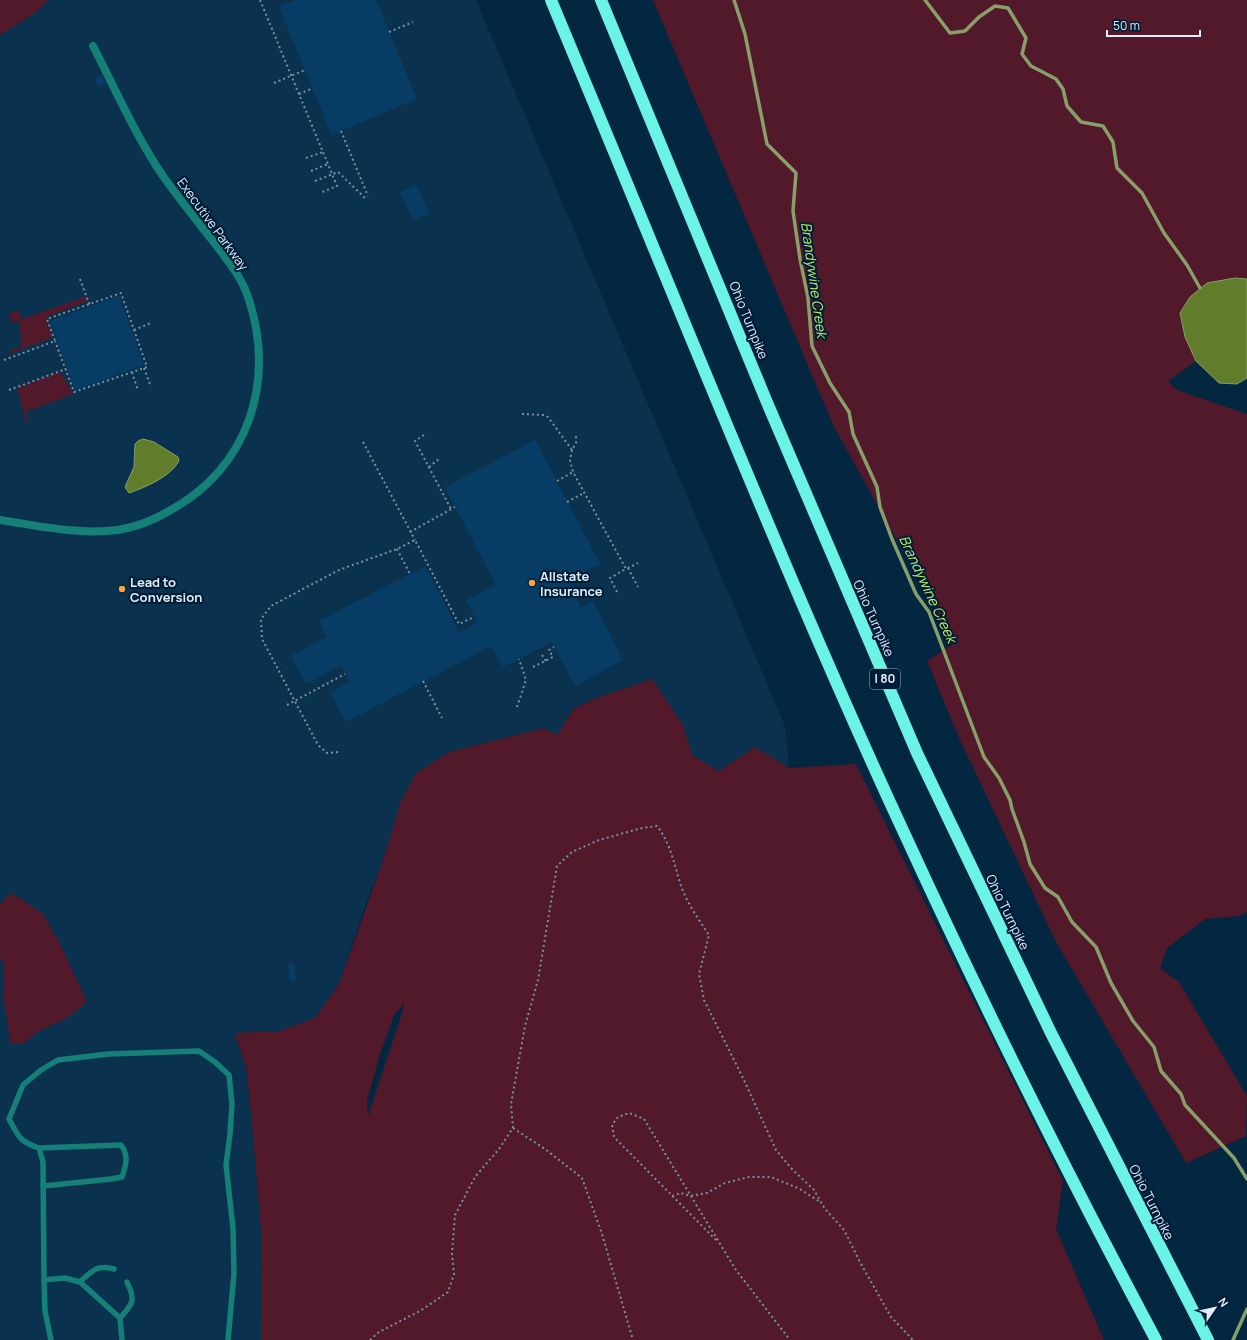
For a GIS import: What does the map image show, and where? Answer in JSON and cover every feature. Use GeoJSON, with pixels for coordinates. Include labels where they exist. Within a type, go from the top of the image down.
{"type":"FeatureCollection","features":[{"type":"Feature","properties":{"kind":"highway"},"geometry":{"type":"LineString","coordinates":[[551,0],[747,474],[812,627],[904,834],[959,952],[1035,1106],[1156,1340]]}},
{"type":"Feature","properties":{"kind":"highway","name":"Ohio Turnpike"},"geometry":{"type":"LineString","coordinates":[[601,0],[794,465],[917,753],[1051,1033],[1208,1340]]}},
{"type":"Feature","properties":{"kind":"street","name":"Executive Parkway"},"geometry":{"type":"LineString","coordinates":[[0,520],[87,532],[120,529],[152,520],[183,504],[209,483],[229,460],[247,427],[258,390],[260,361],[257,328],[248,296],[233,268],[164,177],[136,134],[93,46]]}},
{"type":"Feature","properties":{"kind":"lane"},"geometry":{"type":"LineString","coordinates":[[43,1186],[122,1177],[126,1163],[125,1150],[121,1145],[39,1148],[26,1144],[18,1136],[9,1119],[23,1086],[41,1070],[58,1060],[108,1054],[199,1050],[215,1062],[229,1075],[232,1104],[226,1165],[232,1228],[234,1273],[228,1340]]}},
{"type":"Feature","properties":{"kind":"lane"},"geometry":{"type":"LineString","coordinates":[[39,1148],[44,1162],[44,1280],[46,1310],[51,1340]]}},
{"type":"Feature","properties":{"kind":"lane"},"geometry":{"type":"LineString","coordinates":[[80,1282],[94,1269],[104,1266],[114,1269]]}},
{"type":"Feature","properties":{"kind":"lane"},"geometry":{"type":"LineString","coordinates":[[44,1280],[65,1278],[80,1282],[120,1318],[122,1340]]}},
{"type":"Feature","properties":{"kind":"lane"},"geometry":{"type":"LineString","coordinates":[[120,1318],[132,1306],[133,1293],[127,1282]]}},
{"type":"Feature","properties":{"kind":"path"},"geometry":{"type":"LineString","coordinates":[[260,0],[337,186],[320,193]]}},
{"type":"Feature","properties":{"kind":"path"},"geometry":{"type":"LineString","coordinates":[[389,32],[414,22]]}},
{"type":"Feature","properties":{"kind":"path"},"geometry":{"type":"LineString","coordinates":[[274,83],[305,70]]}},
{"type":"Feature","properties":{"kind":"path"},"geometry":{"type":"LineString","coordinates":[[299,94],[313,88]]}},
{"type":"Feature","properties":{"kind":"path"},"geometry":{"type":"LineString","coordinates":[[341,131],[368,196]]}},
{"type":"Feature","properties":{"kind":"path"},"geometry":{"type":"LineString","coordinates":[[306,158],[323,152]]}},
{"type":"Feature","properties":{"kind":"path"},"geometry":{"type":"LineString","coordinates":[[311,170],[328,164]]}},
{"type":"Feature","properties":{"kind":"path"},"geometry":{"type":"LineString","coordinates":[[316,181],[338,172],[364,198]]}},
{"type":"Feature","properties":{"kind":"path"},"geometry":{"type":"LineString","coordinates":[[80,279],[90,305]]}},
{"type":"Feature","properties":{"kind":"path"},"geometry":{"type":"LineString","coordinates":[[120,293],[147,367],[74,392],[47,319],[90,305],[120,293]]}},
{"type":"Feature","properties":{"kind":"path"},"geometry":{"type":"LineString","coordinates":[[134,330],[151,323]]}},
{"type":"Feature","properties":{"kind":"path"},"geometry":{"type":"LineString","coordinates":[[4,360],[55,340]]}},
{"type":"Feature","properties":{"kind":"path"},"geometry":{"type":"LineString","coordinates":[[144,368],[151,386]]}},
{"type":"Feature","properties":{"kind":"path"},"geometry":{"type":"LineString","coordinates":[[9,390],[66,370]]}},
{"type":"Feature","properties":{"kind":"path"},"geometry":{"type":"LineString","coordinates":[[132,372],[138,391]]}},
{"type":"Feature","properties":{"kind":"path"},"geometry":{"type":"LineString","coordinates":[[522,414],[544,415],[548,417],[572,450]]}},
{"type":"Feature","properties":{"kind":"path"},"geometry":{"type":"LineString","coordinates":[[576,435],[576,443],[572,450],[570,460],[574,472],[595,514],[604,525],[638,588]]}},
{"type":"Feature","properties":{"kind":"path"},"geometry":{"type":"LineString","coordinates":[[424,436],[415,441],[451,509]]}},
{"type":"Feature","properties":{"kind":"path"},"geometry":{"type":"LineString","coordinates":[[363,442],[459,624],[474,616]]}},
{"type":"Feature","properties":{"kind":"path"},"geometry":{"type":"LineString","coordinates":[[429,467],[439,458]]}},
{"type":"Feature","properties":{"kind":"path"},"geometry":{"type":"LineString","coordinates":[[557,481],[574,472]]}},
{"type":"Feature","properties":{"kind":"path"},"geometry":{"type":"LineString","coordinates":[[567,502],[584,493]]}},
{"type":"Feature","properties":{"kind":"path"},"geometry":{"type":"LineString","coordinates":[[410,532],[455,507]]}},
{"type":"Feature","properties":{"kind":"path"},"geometry":{"type":"LineString","coordinates":[[338,752],[332,754],[323,751],[262,639],[261,619],[271,606],[339,570],[397,549],[415,540]]}},
{"type":"Feature","properties":{"kind":"path"},"geometry":{"type":"LineString","coordinates":[[397,549],[410,574]]}},
{"type":"Feature","properties":{"kind":"path"},"geometry":{"type":"LineString","coordinates":[[617,592],[610,578],[638,563]]}},
{"type":"Feature","properties":{"kind":"path"},"geometry":{"type":"LineString","coordinates":[[533,667],[553,657],[549,650],[554,647]]}},
{"type":"Feature","properties":{"kind":"path"},"geometry":{"type":"LineString","coordinates":[[542,655],[546,661]]}},
{"type":"Feature","properties":{"kind":"path"},"geometry":{"type":"LineString","coordinates":[[517,707],[526,680],[518,659]]}},
{"type":"Feature","properties":{"kind":"path"},"geometry":{"type":"LineString","coordinates":[[287,705],[346,674]]}},
{"type":"Feature","properties":{"kind":"path"},"geometry":{"type":"LineString","coordinates":[[423,681],[442,718]]}},
{"type":"Feature","properties":{"kind":"path"},"geometry":{"type":"LineString","coordinates":[[370,1340],[379,1332],[420,1310],[448,1292],[454,1274],[452,1254],[455,1215],[475,1177],[499,1149],[513,1128],[511,1104],[525,1026],[538,980],[557,866],[572,852],[599,840],[642,828],[657,826],[665,836],[674,857],[682,887],[709,935],[699,974],[704,1000],[744,1080],[776,1150],[814,1190],[821,1202],[844,1230],[861,1264],[891,1317],[913,1340]]}},
{"type":"Feature","properties":{"kind":"path"},"geometry":{"type":"LineString","coordinates":[[716,1240],[614,1137],[612,1124],[618,1117],[629,1113],[644,1119],[716,1240],[736,1270],[790,1340]]}},
{"type":"Feature","properties":{"kind":"path"},"geometry":{"type":"LineString","coordinates":[[513,1128],[545,1149],[582,1178],[602,1234],[633,1340]]}},
{"type":"Feature","properties":{"kind":"path"},"geometry":{"type":"LineString","coordinates":[[672,1196],[681,1193],[690,1196],[707,1193],[725,1184],[749,1177],[771,1177],[800,1189],[821,1202]]}},
{"type":"Feature","properties":{"kind":"shaded area"},"geometry":{"type":"Polygon","coordinates":[[[0,0],[49,0],[32,15],[0,35],[0,0]]]}},
{"type":"Feature","properties":{"kind":"shaded area"},"geometry":{"type":"Polygon","coordinates":[[[49,0],[476,0],[785,726],[789,768],[755,747],[719,771],[692,756],[683,725],[651,679],[596,698],[573,709],[557,735],[544,728],[449,752],[416,773],[361,917],[339,984],[315,1018],[280,1031],[234,1033],[246,1066],[251,1113],[262,1242],[261,1340],[0,1340],[0,35],[32,15],[49,0]]]}},
{"type":"Feature","properties":{"kind":"shaded area"},"geometry":{"type":"Polygon","coordinates":[[[653,0],[1247,0],[1247,279],[1235,278],[1185,337],[1196,361],[1168,381],[1177,390],[1247,414],[1247,912],[1239,916],[1205,919],[1167,948],[1160,968],[1179,982],[1247,1096],[1246,1136],[1186,1163],[1056,942],[959,738],[927,661],[954,643],[834,427],[653,0]]]}},
{"type":"Feature","properties":{"kind":"shaded area"},"geometry":{"type":"Polygon","coordinates":[[[1235,278],[1247,279],[1247,378],[1237,384],[1219,383],[1196,361],[1185,337],[1180,313],[1190,297],[1207,283],[1235,278]]]}},
{"type":"Feature","properties":{"kind":"shaded area"},"geometry":{"type":"Polygon","coordinates":[[[86,296],[88,301],[46,317],[53,337],[10,354],[11,349],[21,348],[20,322],[9,321],[11,312],[18,310],[22,319],[86,296]]]}},
{"type":"Feature","properties":{"kind":"shaded area"},"geometry":{"type":"Polygon","coordinates":[[[60,372],[74,394],[25,412],[29,421],[26,423],[17,388],[60,372]]]}},
{"type":"Feature","properties":{"kind":"shaded area"},"geometry":{"type":"Polygon","coordinates":[[[143,439],[154,442],[178,457],[179,461],[164,477],[129,493],[125,487],[134,467],[135,444],[143,439]]]}},
{"type":"Feature","properties":{"kind":"shaded area"},"geometry":{"type":"Polygon","coordinates":[[[652,679],[683,725],[692,755],[719,771],[755,747],[789,768],[856,764],[1063,1181],[1056,1229],[1104,1340],[261,1340],[262,1242],[251,1113],[246,1066],[234,1033],[280,1031],[315,1018],[339,984],[385,854],[401,801],[416,773],[449,752],[544,728],[557,735],[573,709],[596,698],[652,679]],[[404,1004],[394,1015],[380,1054],[367,1101],[368,1116],[404,1004]]]}},
{"type":"Feature","properties":{"kind":"shaded area"},"geometry":{"type":"Polygon","coordinates":[[[12,893],[43,914],[62,948],[87,1002],[67,1018],[37,1032],[23,1044],[11,1044],[3,996],[4,964],[0,958],[0,904],[12,893]]]}},
{"type":"Feature","properties":{"kind":"building"},"geometry":{"type":"Polygon","coordinates":[[[296,0],[376,0],[417,99],[332,135],[279,7],[296,0]]]}},
{"type":"Feature","properties":{"kind":"building"},"geometry":{"type":"Polygon","coordinates":[[[102,75],[106,83],[99,87],[94,79],[102,75]]]}},
{"type":"Feature","properties":{"kind":"building"},"geometry":{"type":"Polygon","coordinates":[[[416,185],[429,213],[413,220],[400,192],[416,185]]]}},
{"type":"Feature","properties":{"kind":"building"},"geometry":{"type":"Polygon","coordinates":[[[119,296],[144,365],[75,390],[50,321],[119,296]]]}},
{"type":"Feature","properties":{"kind":"building","name":"Allstate Insurance"},"geometry":{"type":"Polygon","coordinates":[[[535,440],[600,564],[567,580],[581,607],[593,601],[623,660],[575,686],[552,642],[503,667],[491,646],[346,722],[330,693],[350,682],[341,665],[306,684],[291,656],[327,637],[319,621],[425,566],[459,632],[477,622],[466,600],[496,585],[445,487],[535,440]]]}},
{"type":"Feature","properties":{"kind":"building"},"geometry":{"type":"Polygon","coordinates":[[[294,963],[296,980],[290,980],[288,964],[294,963]]]}},
{"type":"Feature","properties":{"kind":"waterway","name":"Brandywine Creek"},"geometry":{"type":"LineString","coordinates":[[734,0],[745,34],[767,144],[796,173],[793,211],[800,259],[808,298],[812,346],[830,383],[849,412],[853,434],[877,487],[880,507],[892,539],[916,594],[929,612],[984,757],[999,778],[1010,800],[1030,864],[1045,888],[1058,897],[1072,922],[1096,947],[1111,983],[1133,1021],[1154,1047],[1161,1071],[1181,1094],[1185,1105],[1234,1158],[1247,1179]]}},
{"type":"Feature","properties":{"kind":"waterway"},"geometry":{"type":"LineString","coordinates":[[925,0],[950,33],[965,31],[979,17],[995,6],[1008,8],[1026,38],[1022,54],[1031,66],[1056,79],[1063,89],[1067,106],[1081,122],[1103,126],[1113,142],[1117,168],[1142,193],[1164,233],[1187,265],[1200,288]]}},
{"type":"Feature","properties":{"kind":"waterway","name":"Brandywine Creek"},"geometry":{"type":"LineString","coordinates":[[1233,1340],[1247,1309]]}},
{"type":"Feature","properties":{"kind":"place","name":"Allstate Insurance"},"geometry":{"type":"Point","coordinates":[532,583]}},
{"type":"Feature","properties":{"kind":"place","name":"Lead to Conversion"},"geometry":{"type":"Point","coordinates":[122,589]}}]}
